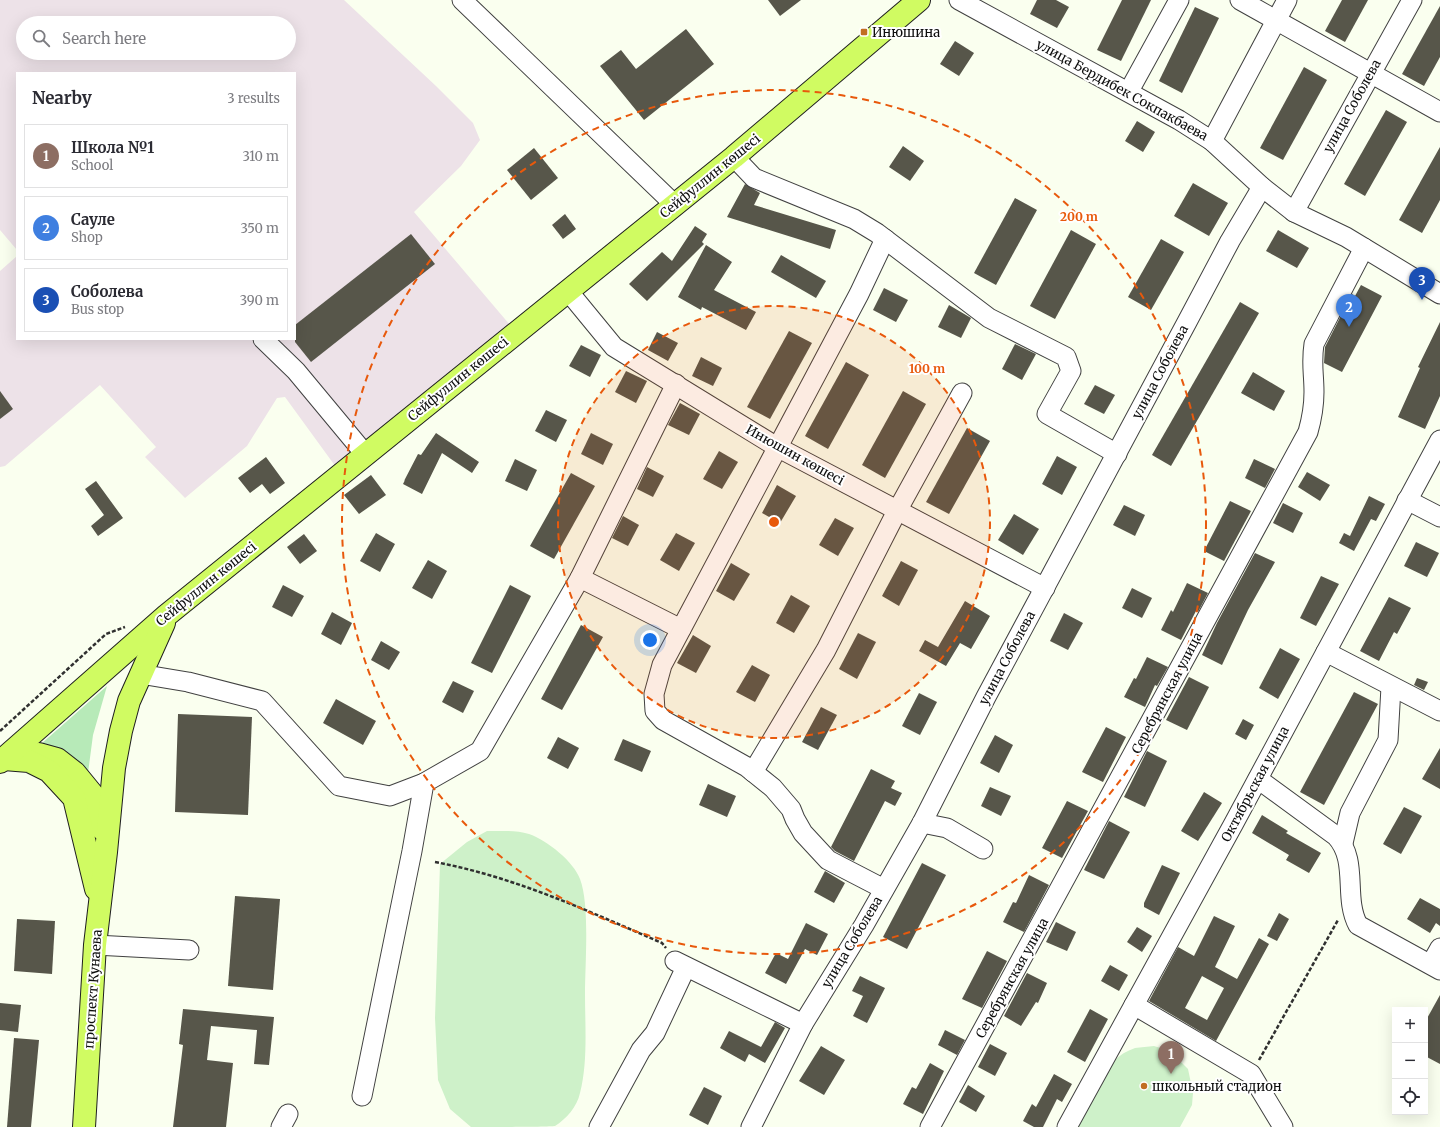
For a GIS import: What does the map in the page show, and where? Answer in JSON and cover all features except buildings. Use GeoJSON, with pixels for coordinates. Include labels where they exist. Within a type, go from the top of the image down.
{"type":"FeatureCollection","features":[{"type":"Feature","properties":{"kind":"main road","name":"Сейфуллин көшесі"},"geometry":{"type":"LineString","coordinates":[[6,757],[167,615],[734,157],[918,0]]}},
{"type":"Feature","properties":{"kind":"main road","name":"проспект Кунаева"},"geometry":{"type":"LineString","coordinates":[[84,1127],[95,945],[99,900],[106,852],[110,795],[121,731],[129,701],[167,615]]}},
{"type":"Feature","properties":{"kind":"main road"},"geometry":{"type":"LineString","coordinates":[[6,757],[39,754],[57,759],[75,773],[93,795],[106,852]]}},
{"type":"Feature","properties":{"kind":"main road"},"geometry":{"type":"LineString","coordinates":[[6,757],[29,761],[49,770],[74,798],[81,820],[99,900]]}},
{"type":"Feature","properties":{"kind":"street"},"geometry":{"type":"LineString","coordinates":[[462,0],[675,205]]}},
{"type":"Feature","properties":{"kind":"street","name":"улица Бердибек Сокпакбаева"},"geometry":{"type":"LineString","coordinates":[[958,0],[1129,92],[1212,141],[1262,188],[1294,212],[1364,248],[1440,294]]}},
{"type":"Feature","properties":{"kind":"street"},"geometry":{"type":"LineString","coordinates":[[1129,92],[1179,0]]}},
{"type":"Feature","properties":{"kind":"street"},"geometry":{"type":"LineString","coordinates":[[1240,0],[1440,112]]}},
{"type":"Feature","properties":{"kind":"street"},"geometry":{"type":"LineString","coordinates":[[1212,141],[1287,0]]}},
{"type":"Feature","properties":{"kind":"street","name":"улица Соболева"},"geometry":{"type":"LineString","coordinates":[[1294,212],[1412,0]]}},
{"type":"Feature","properties":{"kind":"street"},"geometry":{"type":"LineString","coordinates":[[734,157],[754,178],[854,220],[885,239],[989,318],[1066,357],[1071,371],[1047,414],[1117,454]]}},
{"type":"Feature","properties":{"kind":"street","name":"улица Соболева"},"geometry":{"type":"LineString","coordinates":[[751,1127],[803,1024],[922,823],[1045,588],[1230,241],[1262,188]]}},
{"type":"Feature","properties":{"kind":"street"},"geometry":{"type":"LineString","coordinates":[[884,889],[828,860],[803,833],[795,819],[792,809],[772,788],[753,772],[663,720],[655,711],[655,689],[659,671],[859,294],[885,239]]}},
{"type":"Feature","properties":{"kind":"street","name":"Серебрянская улица"},"geometry":{"type":"LineString","coordinates":[[930,1127],[1308,432],[1313,415],[1314,390],[1311,360],[1314,344],[1364,248]]}},
{"type":"Feature","properties":{"kind":"street","name":"Инюшин көшесі"},"geometry":{"type":"LineString","coordinates":[[568,291],[614,346],[777,447],[1045,588]]}},
{"type":"Feature","properties":{"kind":"street"},"geometry":{"type":"LineString","coordinates":[[264,340],[296,371],[365,454]]}},
{"type":"Feature","properties":{"kind":"street"},"geometry":{"type":"LineString","coordinates":[[140,674],[188,682],[262,701],[339,786],[390,796],[424,783],[480,751],[580,578],[676,384]]}},
{"type":"Feature","properties":{"kind":"street"},"geometry":{"type":"LineString","coordinates":[[753,772],[826,650],[897,511],[962,393]]}},
{"type":"Feature","properties":{"kind":"street","name":"Октябрьская улица"},"geometry":{"type":"LineString","coordinates":[[1067,1127],[1258,779],[1440,440]]}},
{"type":"Feature","properties":{"kind":"street"},"geometry":{"type":"LineString","coordinates":[[1407,500],[1440,517]]}},
{"type":"Feature","properties":{"kind":"street"},"geometry":{"type":"LineString","coordinates":[[580,578],[681,629]]}},
{"type":"Feature","properties":{"kind":"street"},"geometry":{"type":"LineString","coordinates":[[1326,652],[1391,687],[1440,711]]}},
{"type":"Feature","properties":{"kind":"street"},"geometry":{"type":"LineString","coordinates":[[1343,843],[1350,813],[1388,740],[1391,687]]}},
{"type":"Feature","properties":{"kind":"street"},"geometry":{"type":"LineString","coordinates":[[1258,779],[1336,836],[1343,843],[1349,860],[1353,916],[1358,925],[1435,967],[1440,948]]}},
{"type":"Feature","properties":{"kind":"street"},"geometry":{"type":"LineString","coordinates":[[362,1096],[424,783]]}},
{"type":"Feature","properties":{"kind":"street"},"geometry":{"type":"LineString","coordinates":[[922,823],[947,828],[983,849]]}},
{"type":"Feature","properties":{"kind":"street"},"geometry":{"type":"LineString","coordinates":[[95,945],[189,950]]}},
{"type":"Feature","properties":{"kind":"street"},"geometry":{"type":"LineString","coordinates":[[599,1127],[641,1050],[655,1033],[681,964],[803,1024]]}},
{"type":"Feature","properties":{"kind":"street"},"geometry":{"type":"LineString","coordinates":[[1134,1005],[1251,1074],[1283,1127]]}},
{"type":"Feature","properties":{"kind":"path"},"geometry":{"type":"LineString","coordinates":[[0,731],[106,634],[127,626]]}},
{"type":"Feature","properties":{"kind":"path"},"geometry":{"type":"LineString","coordinates":[[435,862],[516,882],[570,903],[662,943],[681,964]]}},
{"type":"Feature","properties":{"kind":"path"},"geometry":{"type":"LineString","coordinates":[[1251,1074],[1352,895]]}},
{"type":"Feature","properties":{"kind":"shaded area"},"geometry":{"type":"Polygon","coordinates":[[[0,0],[344,0],[436,86],[473,123],[480,140],[461,166],[414,212],[516,332],[341,474],[285,397],[277,398],[247,446],[185,498],[145,457],[156,447],[100,385],[5,466],[0,467],[0,271],[16,257],[16,340],[296,340],[296,72],[16,72],[16,249],[0,230],[0,0]]]}},
{"type":"Feature","properties":{"kind":"green space"},"geometry":{"type":"Polygon","coordinates":[[[107,686],[93,735],[88,773],[41,744],[107,686]]]}},
{"type":"Feature","properties":{"kind":"green space"},"geometry":{"type":"Polygon","coordinates":[[[487,831],[519,832],[529,834],[544,841],[559,852],[577,872],[583,890],[586,919],[586,1044],[583,1081],[579,1098],[574,1108],[555,1126],[471,1127],[450,1109],[438,1080],[435,1018],[440,864],[467,842],[487,831]]]}},
{"type":"Feature","properties":{"kind":"green space","name":"школьный стадион"},"geometry":{"type":"Polygon","coordinates":[[[1154,1046],[1170,1051],[1188,1069],[1193,1093],[1192,1105],[1180,1127],[1074,1127],[1091,1092],[1105,1070],[1124,1053],[1135,1048],[1154,1046]]]}},
{"type":"Feature","properties":{"kind":"place","name":"Инюшина"},"geometry":{"type":"Point","coordinates":[864,32]}},
{"type":"Feature","properties":{"kind":"place","name":"Соболева"},"geometry":{"type":"Point","coordinates":[1422,300]}},
{"type":"Feature","properties":{"kind":"place","name":"Сауле"},"geometry":{"type":"Point","coordinates":[1349,327]}},
{"type":"Feature","properties":{"kind":"place","name":"Школа №1"},"geometry":{"type":"Point","coordinates":[1171,1074]}},
{"type":"Feature","properties":{"kind":"place","name":"школьный стадион"},"geometry":{"type":"Point","coordinates":[1144,1086]}}]}
